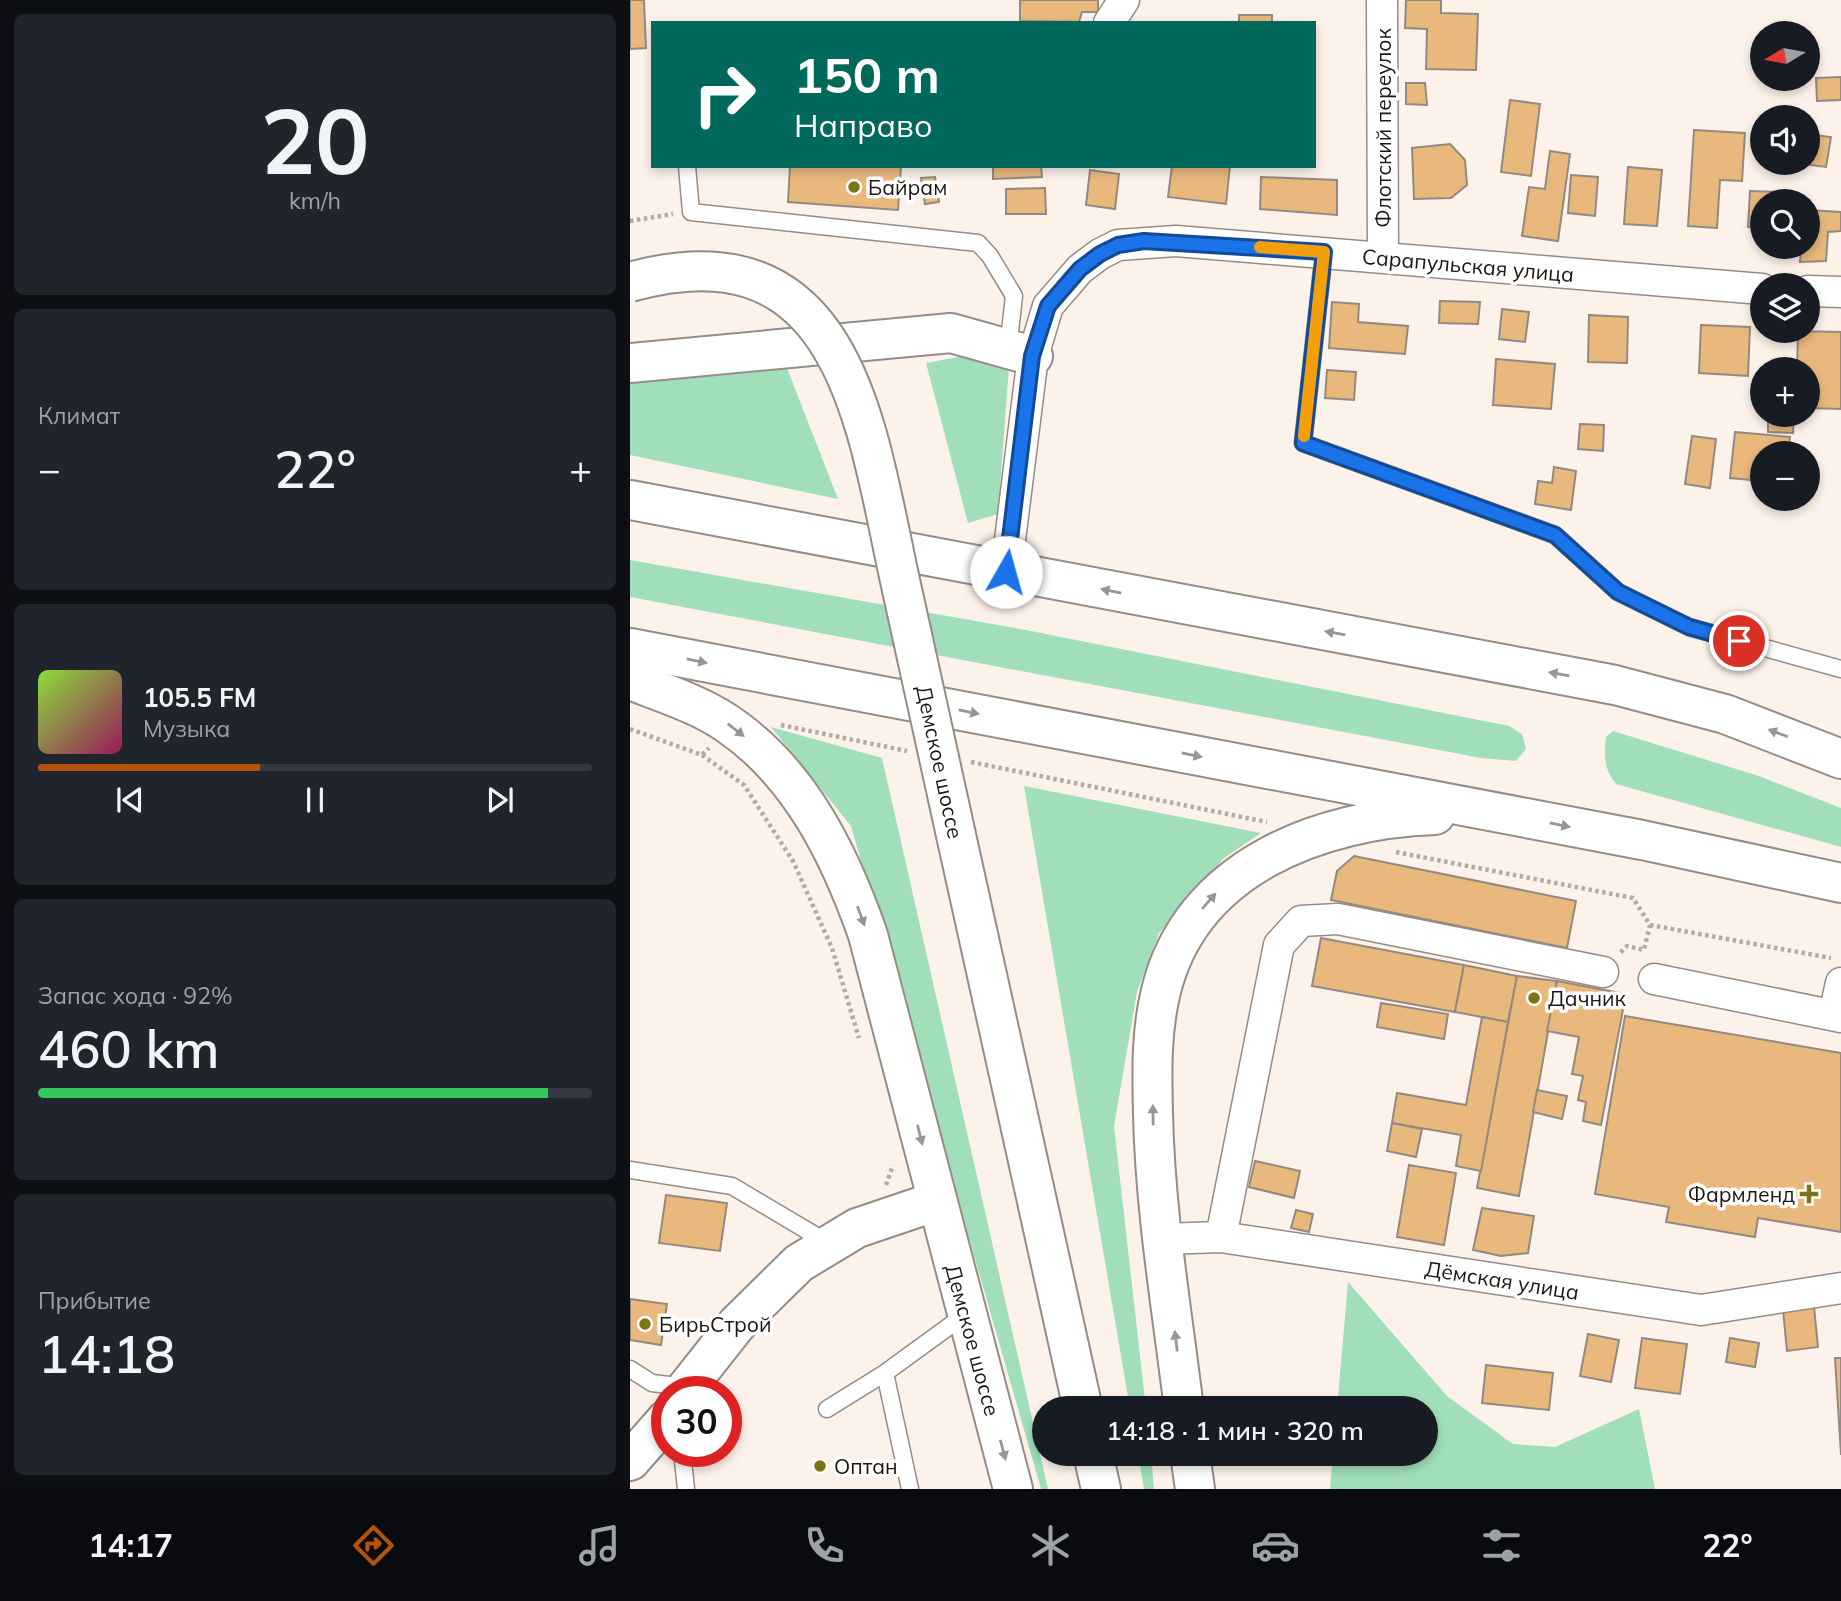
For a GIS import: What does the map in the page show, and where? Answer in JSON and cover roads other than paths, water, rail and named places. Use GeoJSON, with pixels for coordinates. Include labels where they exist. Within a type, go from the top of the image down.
{"type":"FeatureCollection","features":[{"type":"Feature","properties":{"kind":"main road","name":"Демское шоссе"},"geometry":{"type":"LineString","coordinates":[[630,282],[667,272],[704,268],[740,274],[794,303],[823,332],[841,361],[870,444],[1080,1396]]}},
{"type":"Feature","properties":{"kind":"main road"},"geometry":{"type":"LineString","coordinates":[[630,363],[951,333],[1020,353]]}},
{"type":"Feature","properties":{"kind":"main road"},"geometry":{"type":"LineString","coordinates":[[630,500],[1615,685],[1725,714],[1841,759]]}},
{"type":"Feature","properties":{"kind":"main road"},"geometry":{"type":"LineString","coordinates":[[630,648],[1501,813],[1841,883]]}},
{"type":"Feature","properties":{"kind":"main road","name":"Демское шоссе"},"geometry":{"type":"LineString","coordinates":[[630,680],[688,703],[731,726],[783,774],[833,849],[868,935],[1013,1489]]}},
{"type":"Feature","properties":{"kind":"main road"},"geometry":{"type":"LineString","coordinates":[[1182,1396],[1154,1151],[1152,1073],[1155,1021],[1161,989],[1174,954],[1193,920],[1219,891],[1246,869],[1297,843],[1351,824],[1395,817],[1501,813]]}},
{"type":"Feature","properties":{"kind":"main road"},"geometry":{"type":"LineString","coordinates":[[698,1376],[763,1295],[799,1262],[857,1228],[937,1201]]}},
{"type":"Feature","properties":{"kind":"main road"},"geometry":{"type":"LineString","coordinates":[[630,1461],[651,1434]]}},
{"type":"Feature","properties":{"kind":"main road"},"geometry":{"type":"LineString","coordinates":[[1096,1466],[1101,1489]]}},
{"type":"Feature","properties":{"kind":"main road"},"geometry":{"type":"LineString","coordinates":[[1192,1466],[1195,1489]]}},
{"type":"Feature","properties":{"kind":"street"},"geometry":{"type":"LineString","coordinates":[[1110,21],[1124,0]]}},
{"type":"Feature","properties":{"kind":"street","name":"Флотский переулок"},"geometry":{"type":"LineString","coordinates":[[1382,0],[1383,257]]}},
{"type":"Feature","properties":{"kind":"street","name":"Сарапульская улица"},"geometry":{"type":"LineString","coordinates":[[1006,572],[1020,353],[1063,286],[1080,269],[1118,245],[1175,241],[1750,288]]}},
{"type":"Feature","properties":{"kind":"street"},"geometry":{"type":"LineString","coordinates":[[1820,291],[1841,292]]}},
{"type":"Feature","properties":{"kind":"street"},"geometry":{"type":"LineString","coordinates":[[1221,1237],[1279,945],[1301,921],[1338,919],[1603,972]]}},
{"type":"Feature","properties":{"kind":"street"},"geometry":{"type":"LineString","coordinates":[[1654,979],[1838,1016],[1841,983]]}},
{"type":"Feature","properties":{"kind":"street","name":"Дёмская улица"},"geometry":{"type":"LineString","coordinates":[[1163,1239],[1221,1237],[1701,1310],[1841,1287]]}},
{"type":"Feature","properties":{"kind":"lane"},"geometry":{"type":"LineString","coordinates":[[687,168],[691,212],[978,243],[990,256],[1014,296],[1020,353]]}},
{"type":"Feature","properties":{"kind":"lane"},"geometry":{"type":"LineString","coordinates":[[1324,252],[1303,443],[1555,535],[1618,592],[1689,627],[1841,669]]}},
{"type":"Feature","properties":{"kind":"lane"},"geometry":{"type":"LineString","coordinates":[[630,1170],[732,1186],[828,1243]]}},
{"type":"Feature","properties":{"kind":"lane"},"geometry":{"type":"LineString","coordinates":[[827,1409],[885,1373],[966,1314]]}},
{"type":"Feature","properties":{"kind":"lane"},"geometry":{"type":"LineString","coordinates":[[630,1369],[651,1381]]}},
{"type":"Feature","properties":{"kind":"lane"},"geometry":{"type":"LineString","coordinates":[[885,1373],[910,1489]]}},
{"type":"Feature","properties":{"kind":"lane"},"geometry":{"type":"LineString","coordinates":[[684,1467],[686,1489]]}},
{"type":"Feature","properties":{"kind":"place","name":"Байрам"},"geometry":{"type":"Point","coordinates":[854,187]}},
{"type":"Feature","properties":{"kind":"place","name":"Дачник"},"geometry":{"type":"Point","coordinates":[1534,998]}},
{"type":"Feature","properties":{"kind":"place","name":"Фармленд"},"geometry":{"type":"Point","coordinates":[1809,1194]}},
{"type":"Feature","properties":{"kind":"place","name":"БирьСтрой"},"geometry":{"type":"Point","coordinates":[645,1324]}},
{"type":"Feature","properties":{"kind":"place","name":"Оптан"},"geometry":{"type":"Point","coordinates":[820,1466]}}]}
